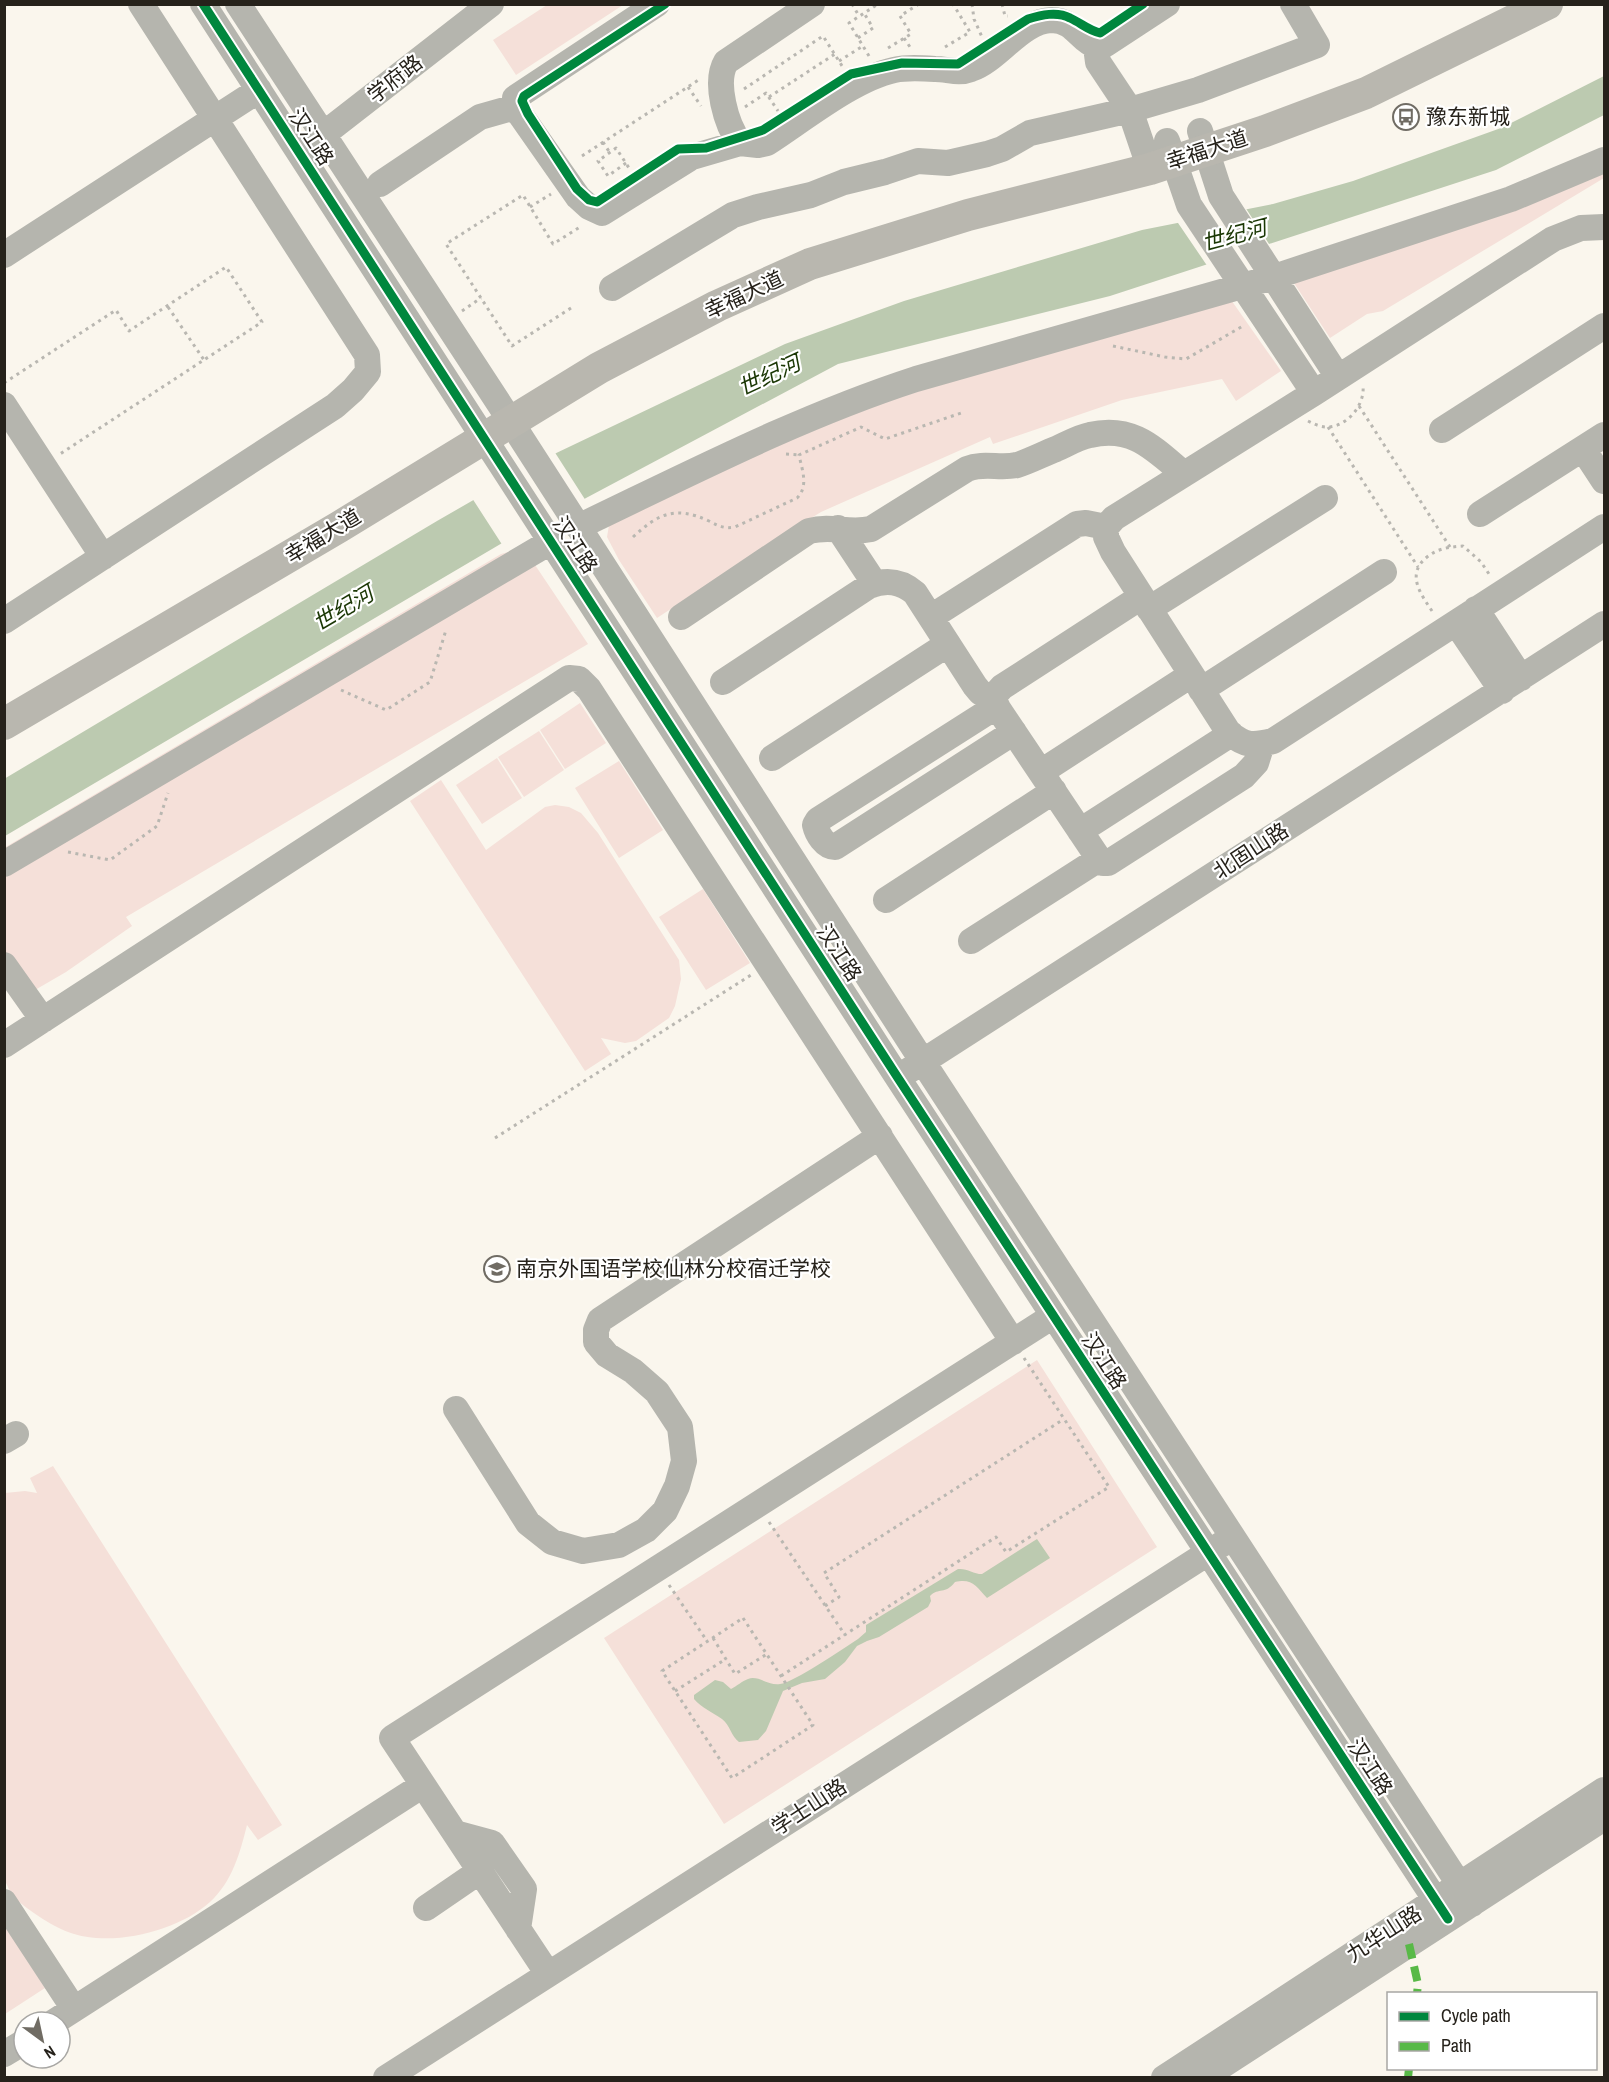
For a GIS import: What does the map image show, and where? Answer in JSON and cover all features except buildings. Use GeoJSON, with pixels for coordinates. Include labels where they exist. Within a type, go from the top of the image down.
{"type":"FeatureCollection","features":[{"type":"Feature","properties":{"kind":"main road","name":"幸福大道"},"geometry":{"type":"LineString","coordinates":[[4,702],[492,421],[717,306],[810,264],[1203,141],[1267,110],[1372,68],[1449,33],[1501,4]]}},
{"type":"Feature","properties":{"kind":"main road","name":"幸福大道"},"geometry":{"type":"LineString","coordinates":[[1203,141],[1265,131],[1366,93],[1547,4]]}},
{"type":"Feature","properties":{"kind":"main road","name":"幸福大道"},"geometry":{"type":"LineString","coordinates":[[4,724],[339,527],[492,421]]}},
{"type":"Feature","properties":{"kind":"street"},"geometry":{"type":"LineString","coordinates":[[4,621],[335,406],[368,372],[367,355],[141,4]]}},
{"type":"Feature","properties":{"kind":"street","name":"汉江路"},"geometry":{"type":"LineString","coordinates":[[203,4],[300,153],[492,421],[534,459],[922,1062],[1466,1894]]}},
{"type":"Feature","properties":{"kind":"street","name":"汉江路"},"geometry":{"type":"LineString","coordinates":[[238,4],[324,134],[492,421],[507,472],[898,1078],[1442,1910]]}},
{"type":"Feature","properties":{"kind":"street","name":"学府路"},"geometry":{"type":"LineString","coordinates":[[300,153],[491,4]]}},
{"type":"Feature","properties":{"kind":"street"},"geometry":{"type":"LineString","coordinates":[[657,4],[515,98],[515,107],[578,197],[589,207],[602,213],[692,157],[740,143],[758,145],[767,143],[866,78],[911,68],[958,72],[973,69],[1040,22],[1049,20],[1070,24],[1091,45],[1096,47],[1107,44],[1167,4]]}},
{"type":"Feature","properties":{"kind":"street"},"geometry":{"type":"LineString","coordinates":[[740,143],[728,118],[722,98],[722,69],[726,62],[812,4]]}},
{"type":"Feature","properties":{"kind":"street"},"geometry":{"type":"LineString","coordinates":[[612,288],[733,215],[811,195],[844,182],[918,161],[948,163],[987,154],[1002,149],[1030,133],[1130,110],[1198,90],[1317,45],[1293,4]]}},
{"type":"Feature","properties":{"kind":"street"},"geometry":{"type":"LineString","coordinates":[[1096,47],[1098,62],[1189,205],[1314,393]]}},
{"type":"Feature","properties":{"kind":"street"},"geometry":{"type":"LineString","coordinates":[[4,255],[259,90]]}},
{"type":"Feature","properties":{"kind":"street"},"geometry":{"type":"LineString","coordinates":[[380,184],[480,117],[515,107]]}},
{"type":"Feature","properties":{"kind":"street"},"geometry":{"type":"LineString","coordinates":[[1203,141],[1221,196],[1273,276],[1348,371]]}},
{"type":"Feature","properties":{"kind":"street"},"geometry":{"type":"LineString","coordinates":[[575,522],[790,426],[865,396],[916,379],[1243,287],[1511,199],[1605,160]]}},
{"type":"Feature","properties":{"kind":"street"},"geometry":{"type":"LineString","coordinates":[[1604,227],[1581,228],[1552,239],[1314,393],[1114,518],[1106,527],[1106,537],[1145,603],[1231,734],[1243,743],[1256,745],[1273,741],[1605,527]]}},
{"type":"Feature","properties":{"kind":"street"},"geometry":{"type":"LineString","coordinates":[[1442,430],[1605,326]]}},
{"type":"Feature","properties":{"kind":"street"},"geometry":{"type":"LineString","coordinates":[[4,405],[103,557]]}},
{"type":"Feature","properties":{"kind":"street"},"geometry":{"type":"LineString","coordinates":[[681,617],[809,531],[822,527],[855,532],[871,529],[977,465],[1017,465],[1089,435],[1121,432],[1137,438],[1184,474]]}},
{"type":"Feature","properties":{"kind":"street"},"geometry":{"type":"LineString","coordinates":[[1480,514],[1605,435]]}},
{"type":"Feature","properties":{"kind":"street"},"geometry":{"type":"LineString","coordinates":[[1583,449],[1605,481]]}},
{"type":"Feature","properties":{"kind":"street"},"geometry":{"type":"LineString","coordinates":[[1014,732],[835,847],[831,848],[826,844],[816,830],[815,825],[818,820],[995,703],[997,692],[1002,687],[1325,498]]}},
{"type":"Feature","properties":{"kind":"street"},"geometry":{"type":"LineString","coordinates":[[931,617],[1077,524],[1086,523],[1106,527]]}},
{"type":"Feature","properties":{"kind":"street"},"geometry":{"type":"LineString","coordinates":[[838,528],[875,584]]}},
{"type":"Feature","properties":{"kind":"street"},"geometry":{"type":"LineString","coordinates":[[4,864],[548,536]]}},
{"type":"Feature","properties":{"kind":"street"},"geometry":{"type":"LineString","coordinates":[[886,900],[1047,781],[1196,683],[1384,572]]}},
{"type":"Feature","properties":{"kind":"street"},"geometry":{"type":"LineString","coordinates":[[723,682],[875,584],[888,581],[909,587],[980,692],[995,703],[1103,863],[1108,863],[1244,776],[1256,763],[1262,744]]}},
{"type":"Feature","properties":{"kind":"street"},"geometry":{"type":"LineString","coordinates":[[1459,621],[1511,684]]}},
{"type":"Feature","properties":{"kind":"street","name":"北固山路"},"geometry":{"type":"LineString","coordinates":[[898,1078],[1605,624]]}},
{"type":"Feature","properties":{"kind":"street"},"geometry":{"type":"LineString","coordinates":[[772,758],[948,644]]}},
{"type":"Feature","properties":{"kind":"street"},"geometry":{"type":"LineString","coordinates":[[4,1045],[569,678],[579,679],[589,689],[1013,1342]]}},
{"type":"Feature","properties":{"kind":"street"},"geometry":{"type":"LineString","coordinates":[[1080,831],[1231,734]]}},
{"type":"Feature","properties":{"kind":"street"},"geometry":{"type":"LineString","coordinates":[[971,941],[1099,859]]}},
{"type":"Feature","properties":{"kind":"street"},"geometry":{"type":"LineString","coordinates":[[4,965],[43,1020]]}},
{"type":"Feature","properties":{"kind":"street"},"geometry":{"type":"LineString","coordinates":[[456,1409],[528,1522],[552,1542],[583,1551],[619,1545],[646,1530],[665,1511],[678,1486],[684,1461],[680,1427],[657,1392],[633,1371],[607,1355],[596,1342],[596,1330],[600,1320],[880,1136]]}},
{"type":"Feature","properties":{"kind":"street"},"geometry":{"type":"LineString","coordinates":[[548,1974],[392,1738],[1053,1316]]}},
{"type":"Feature","properties":{"kind":"street"},"geometry":{"type":"LineString","coordinates":[[646,1530],[663,1565]]}},
{"type":"Feature","properties":{"kind":"street","name":"学士山路"},"geometry":{"type":"LineString","coordinates":[[386,2078],[1233,1538]]}},
{"type":"Feature","properties":{"kind":"street"},"geometry":{"type":"LineString","coordinates":[[72,2011],[423,1785]]}},
{"type":"Feature","properties":{"kind":"street","name":"九华山路"},"geometry":{"type":"LineString","coordinates":[[1203,2078],[1466,1894],[1605,1790]]}},
{"type":"Feature","properties":{"kind":"street","name":"九华山路"},"geometry":{"type":"LineString","coordinates":[[1466,1894],[1605,1818]]}},
{"type":"Feature","properties":{"kind":"street"},"geometry":{"type":"LineString","coordinates":[[455,1833],[492,1843],[524,1889],[518,1929]]}},
{"type":"Feature","properties":{"kind":"street"},"geometry":{"type":"LineString","coordinates":[[426,1908],[480,1871]]}},
{"type":"Feature","properties":{"kind":"street"},"geometry":{"type":"LineString","coordinates":[[4,1902],[61,2010]]}},
{"type":"Feature","properties":{"kind":"street","name":"九华山路"},"geometry":{"type":"LineString","coordinates":[[1164,2078],[1442,1910]]}},
{"type":"Feature","properties":{"kind":"path"},"geometry":{"type":"LineString","coordinates":[[852,4],[859,16]]}},
{"type":"Feature","properties":{"kind":"path"},"geometry":{"type":"LineString","coordinates":[[871,58],[849,23],[878,4]]}},
{"type":"Feature","properties":{"kind":"path"},"geometry":{"type":"LineString","coordinates":[[880,53],[911,34],[900,16],[919,4]]}},
{"type":"Feature","properties":{"kind":"path"},"geometry":{"type":"LineString","coordinates":[[940,51],[970,32],[953,4]]}},
{"type":"Feature","properties":{"kind":"path"},"geometry":{"type":"LineString","coordinates":[[972,4],[983,39]]}},
{"type":"Feature","properties":{"kind":"path"},"geometry":{"type":"LineString","coordinates":[[858,38],[873,28],[864,13]]}},
{"type":"Feature","properties":{"kind":"path"},"geometry":{"type":"LineString","coordinates":[[741,91],[823,36],[850,74],[839,81]]}},
{"type":"Feature","properties":{"kind":"path"},"geometry":{"type":"LineString","coordinates":[[904,38],[915,54]]}},
{"type":"Feature","properties":{"kind":"path"},"geometry":{"type":"LineString","coordinates":[[839,61],[863,46]]}},
{"type":"Feature","properties":{"kind":"path"},"geometry":{"type":"LineString","coordinates":[[769,98],[835,54]]}},
{"type":"Feature","properties":{"kind":"path"},"geometry":{"type":"LineString","coordinates":[[582,156],[726,62]]}},
{"type":"Feature","properties":{"kind":"path"},"geometry":{"type":"LineString","coordinates":[[728,118],[766,93],[783,118]]}},
{"type":"Feature","properties":{"kind":"path"},"geometry":{"type":"LineString","coordinates":[[773,124],[792,111]]}},
{"type":"Feature","properties":{"kind":"path"},"geometry":{"type":"LineString","coordinates":[[603,142],[610,153]]}},
{"type":"Feature","properties":{"kind":"path"},"geometry":{"type":"LineString","coordinates":[[626,163],[608,176],[597,161],[616,148],[626,163],[640,174],[626,183]]}},
{"type":"Feature","properties":{"kind":"path"},"geometry":{"type":"LineString","coordinates":[[571,308],[512,346],[446,244],[523,195],[553,244],[602,213]]}},
{"type":"Feature","properties":{"kind":"path"},"geometry":{"type":"LineString","coordinates":[[4,383],[116,310],[129,331],[226,267],[262,322],[43,465]]}},
{"type":"Feature","properties":{"kind":"path"},"geometry":{"type":"LineString","coordinates":[[167,306],[204,360]]}},
{"type":"Feature","properties":{"kind":"path"},"geometry":{"type":"LineString","coordinates":[[1108,345],[1186,359],[1262,315]]}},
{"type":"Feature","properties":{"kind":"path"},"geometry":{"type":"LineString","coordinates":[[1290,408],[1316,425],[1328,427],[1345,420],[1359,406],[1364,393],[1348,371]]}},
{"type":"Feature","properties":{"kind":"path"},"geometry":{"type":"LineString","coordinates":[[1359,406],[1450,546]]}},
{"type":"Feature","properties":{"kind":"path"},"geometry":{"type":"LineString","coordinates":[[633,537],[649,523],[672,512],[705,519],[725,529],[735,527],[797,498],[803,492],[804,483],[799,455],[861,427],[885,439],[964,412]]}},
{"type":"Feature","properties":{"kind":"path"},"geometry":{"type":"LineString","coordinates":[[1328,427],[1418,567]]}},
{"type":"Feature","properties":{"kind":"path"},"geometry":{"type":"LineString","coordinates":[[1459,621],[1423,597],[1417,585],[1415,574],[1419,563],[1433,552],[1450,546],[1463,546],[1473,554],[1502,593]]}},
{"type":"Feature","properties":{"kind":"path"},"geometry":{"type":"LineString","coordinates":[[338,689],[386,710],[430,682],[446,628]]}},
{"type":"Feature","properties":{"kind":"path"},"geometry":{"type":"LineString","coordinates":[[58,850],[110,860],[157,826],[169,789]]}},
{"type":"Feature","properties":{"kind":"path"},"geometry":{"type":"LineString","coordinates":[[495,1138],[768,964]]}},
{"type":"Feature","properties":{"kind":"path"},"geometry":{"type":"LineString","coordinates":[[781,1676],[996,1537],[1006,1552],[1109,1487],[1013,1342]]}},
{"type":"Feature","properties":{"kind":"path"},"geometry":{"type":"LineString","coordinates":[[825,1606],[839,1597],[824,1573],[1064,1419]]}},
{"type":"Feature","properties":{"kind":"path"},"geometry":{"type":"LineString","coordinates":[[757,1505],[844,1635]]}},
{"type":"Feature","properties":{"kind":"path"},"geometry":{"type":"LineString","coordinates":[[663,1565],[708,1641]]}},
{"type":"Feature","properties":{"kind":"path"},"geometry":{"type":"LineString","coordinates":[[743,1618],[813,1725],[732,1778],[662,1671],[713,1638],[743,1618]]}},
{"type":"Feature","properties":{"kind":"path"},"geometry":{"type":"LineString","coordinates":[[713,1638],[735,1674],[766,1654]]}},
{"type":"Feature","properties":{"kind":"path"},"geometry":{"type":"LineString","coordinates":[[675,1691],[726,1659]]}},
{"type":"Feature","properties":{"kind":"shaded area"},"geometry":{"type":"Polygon","coordinates":[[[547,5],[623,5],[516,75],[493,40],[547,5]]]}},
{"type":"Feature","properties":{"kind":"shaded area"},"geometry":{"type":"Polygon","coordinates":[[[1604,165],[1604,178],[1383,311],[1367,314],[1330,338],[1292,280],[1604,165]]]}},
{"type":"Feature","properties":{"kind":"shaded area"},"geometry":{"type":"Polygon","coordinates":[[[1229,297],[1281,371],[1236,401],[1222,379],[1122,400],[993,444],[990,437],[821,512],[657,618],[619,560],[607,537],[609,525],[799,430],[919,386],[1229,297]]]}},
{"type":"Feature","properties":{"kind":"shaded area"},"geometry":{"type":"Polygon","coordinates":[[[525,550],[588,644],[126,917],[132,926],[66,972],[35,990],[5,952],[4,848],[501,554],[525,550]]]}},
{"type":"Feature","properties":{"kind":"shaded area"},"geometry":{"type":"Polygon","coordinates":[[[580,703],[606,743],[565,769],[540,730],[580,703]]]}},
{"type":"Feature","properties":{"kind":"shaded area"},"geometry":{"type":"Polygon","coordinates":[[[539,731],[564,770],[524,797],[498,757],[539,731]]]}},
{"type":"Feature","properties":{"kind":"shaded area"},"geometry":{"type":"Polygon","coordinates":[[[497,758],[522,798],[482,824],[456,785],[497,758]]]}},
{"type":"Feature","properties":{"kind":"shaded area"},"geometry":{"type":"Polygon","coordinates":[[[619,761],[663,830],[619,858],[575,788],[619,761]]]}},
{"type":"Feature","properties":{"kind":"shaded area"},"geometry":{"type":"Polygon","coordinates":[[[441,780],[486,850],[545,807],[555,805],[569,807],[581,813],[598,833],[679,960],[681,979],[675,1006],[669,1018],[636,1041],[625,1043],[601,1038],[611,1054],[585,1071],[410,801],[441,780]]]}},
{"type":"Feature","properties":{"kind":"shaded area"},"geometry":{"type":"Polygon","coordinates":[[[703,889],[750,963],[706,990],[659,917],[703,889]]]}},
{"type":"Feature","properties":{"kind":"shaded area"},"geometry":{"type":"Polygon","coordinates":[[[1037,1360],[1157,1547],[724,1824],[604,1638],[1037,1360]]]}},
{"type":"Feature","properties":{"kind":"shaded area"},"geometry":{"type":"Polygon","coordinates":[[[53,1466],[282,1825],[258,1840],[247,1825],[234,1867],[218,1894],[196,1913],[180,1922],[142,1934],[103,1938],[85,1937],[68,1932],[25,1907],[13,1895],[5,1881],[5,1493],[25,1491],[37,1493],[30,1478],[53,1466]]]}},
{"type":"Feature","properties":{"kind":"shaded area"},"geometry":{"type":"Polygon","coordinates":[[[4,1924],[45,1988],[5,2014],[4,2014],[4,1924]]]}},
{"type":"Feature","properties":{"kind":"water","name":"世纪河"},"geometry":{"type":"Polygon","coordinates":[[[1604,76],[1604,115],[1496,170],[1110,296],[838,364],[509,539],[5,836],[4,779],[550,456],[785,344],[904,301],[1142,230],[1273,204],[1353,181],[1501,128],[1604,76]]]}},
{"type":"Feature","properties":{"kind":"water"},"geometry":{"type":"Polygon","coordinates":[[[1037,1539],[1050,1558],[987,1598],[970,1582],[955,1582],[945,1590],[930,1596],[931,1601],[928,1607],[879,1637],[857,1646],[845,1662],[825,1679],[802,1683],[783,1691],[766,1731],[758,1740],[739,1742],[725,1721],[694,1699],[694,1695],[715,1680],[723,1682],[731,1689],[752,1678],[780,1684],[796,1678],[858,1639],[866,1632],[866,1625],[958,1569],[982,1574],[1037,1539]]]}},
{"type":"Feature","properties":{"kind":"pier"},"geometry":{"type":"Polygon","coordinates":[[[1245,207],[1271,247],[1208,267],[1176,220],[1245,207]]]}},
{"type":"Feature","properties":{"kind":"pier"},"geometry":{"type":"Polygon","coordinates":[[[554,451],[586,501],[503,546],[472,498],[554,451]]]}},
{"type":"Feature","properties":{"kind":"marked path"},"geometry":{"type":"LineString","coordinates":[[1409,1944],[1418,1984],[1417,1992]]}},
{"type":"Feature","properties":{"kind":"marked path"},"geometry":{"type":"LineString","coordinates":[[1408,2078],[1409,2070]]}},
{"type":"Feature","properties":{"kind":"cycle path"},"geometry":{"type":"LineString","coordinates":[[203,4],[898,1078],[1448,1919]]}},
{"type":"Feature","properties":{"kind":"cycle path"},"geometry":{"type":"LineString","coordinates":[[665,4],[524,96],[522,101],[528,114],[577,189],[589,200],[597,202],[678,149],[706,148],[763,130],[851,74],[902,63],[958,64],[1028,19],[1044,15],[1065,16],[1100,33],[1143,4]]}},
{"type":"Feature","properties":{"kind":"place","name":"豫东新城"},"geometry":{"type":"Point","coordinates":[1406,117]}},
{"type":"Feature","properties":{"kind":"place","name":"南京外国语学校仙林分校宿迁学校"},"geometry":{"type":"Point","coordinates":[497,1269]}}]}
